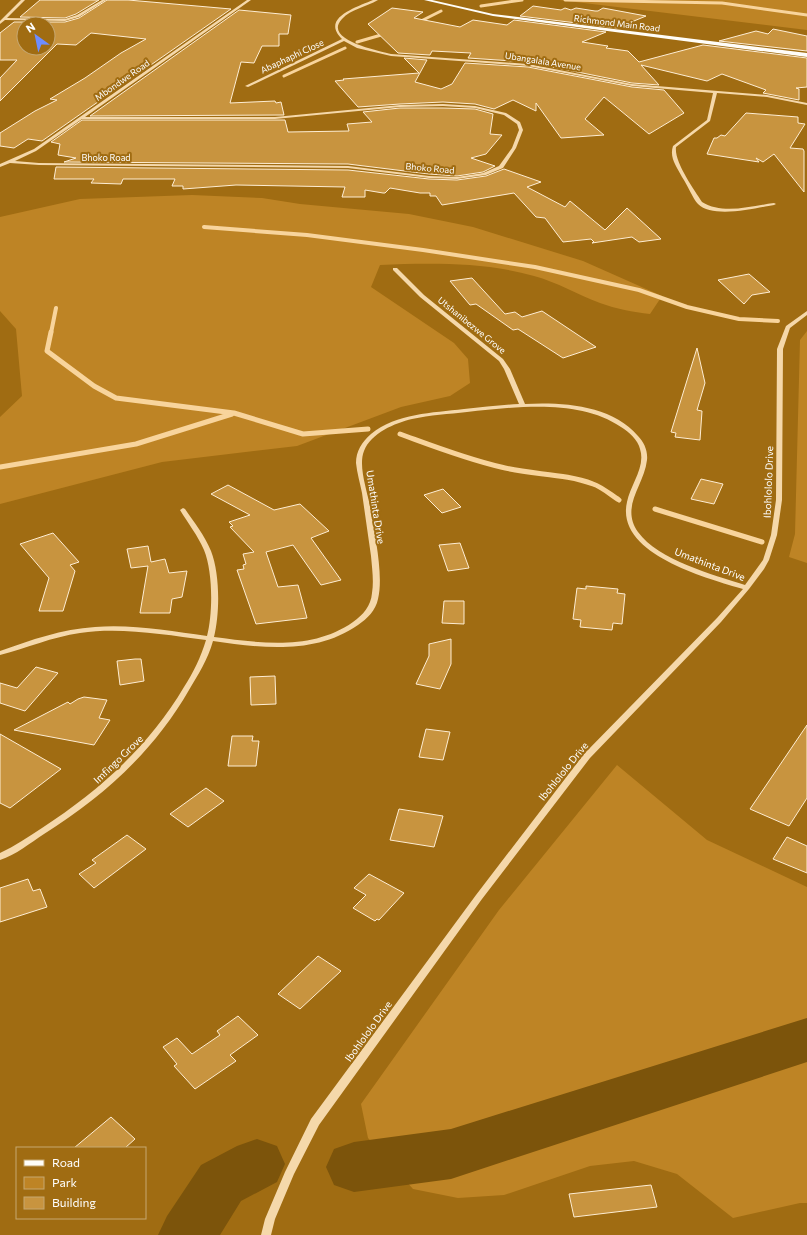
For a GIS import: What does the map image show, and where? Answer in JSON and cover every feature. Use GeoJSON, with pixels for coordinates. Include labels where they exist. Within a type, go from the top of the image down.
{"type":"FeatureCollection","features":[{"type":"Feature","properties":{"kind":"main road","name":"Richmond Main Road"},"geometry":{"type":"LineString","coordinates":[[426,0],[471,11],[505,17],[807,55]]}},
{"type":"Feature","properties":{"kind":"street"},"geometry":{"type":"LineString","coordinates":[[0,23],[23,0]]}},
{"type":"Feature","properties":{"kind":"street"},"geometry":{"type":"LineString","coordinates":[[4,19],[65,20],[78,16],[104,0]]}},
{"type":"Feature","properties":{"kind":"street","name":"Mbondwe Road"},"geometry":{"type":"LineString","coordinates":[[0,166],[35,150],[249,0]]}},
{"type":"Feature","properties":{"kind":"street"},"geometry":{"type":"LineString","coordinates":[[343,40],[335,25],[340,19],[351,11],[376,0]]}},
{"type":"Feature","properties":{"kind":"street","name":"Abaphaphi Close"},"geometry":{"type":"LineString","coordinates":[[247,86],[343,40]]}},
{"type":"Feature","properties":{"kind":"street","name":"Ubangalala Avenue"},"geometry":{"type":"LineString","coordinates":[[343,40],[391,55],[528,65],[632,85],[779,98],[807,104]]}},
{"type":"Feature","properties":{"kind":"street"},"geometry":{"type":"LineString","coordinates":[[715,92],[709,120],[674,147],[673,153],[675,160],[700,203],[706,208],[718,210],[774,204]]}},
{"type":"Feature","properties":{"kind":"street","name":"Bhoko Road"},"geometry":{"type":"LineString","coordinates":[[11,162],[39,164],[348,167],[429,177],[457,178],[484,174],[501,166],[512,152],[521,130],[519,124],[505,114],[475,107],[443,104],[410,105],[269,118],[82,118]]}},
{"type":"Feature","properties":{"kind":"street","name":"Utshanibezwe Grove"},"geometry":{"type":"LineString","coordinates":[[395,269],[444,314],[494,352],[507,369],[523,406]]}},
{"type":"Feature","properties":{"kind":"street","name":"Ibohlololo Drive"},"geometry":{"type":"LineString","coordinates":[[266,1235],[270,1220],[290,1172],[316,1122],[483,891],[587,756],[719,620],[747,588],[766,560],[774,535],[779,500],[780,349],[788,327],[807,313]]}},
{"type":"Feature","properties":{"kind":"street","name":"Umathinta Drive"},"geometry":{"type":"LineString","coordinates":[[0,653],[56,634],[86,628],[109,627],[268,645],[291,645],[319,640],[349,628],[369,611],[375,601],[376,589],[373,551],[359,468],[360,452],[370,437],[390,425],[409,418],[445,413],[523,406],[561,406],[587,410],[611,418],[628,428],[640,441],[645,454],[643,468],[633,492],[628,512],[629,520],[639,537],[658,553],[673,562],[703,574],[747,588]]}},
{"type":"Feature","properties":{"kind":"street"},"geometry":{"type":"LineString","coordinates":[[183,510],[197,531],[212,566],[214,603],[211,639]]}},
{"type":"Feature","properties":{"kind":"street","name":"Imfingo Grove"},"geometry":{"type":"LineString","coordinates":[[0,857],[90,800],[150,743],[187,688],[211,639]]}},
{"type":"Feature","properties":{"kind":"green space"},"geometry":{"type":"Polygon","coordinates":[[[559,0],[807,0],[807,30],[559,0]]]}},
{"type":"Feature","properties":{"kind":"green space"},"geometry":{"type":"Polygon","coordinates":[[[192,195],[262,198],[300,204],[409,214],[473,227],[583,261],[662,296],[650,314],[606,305],[551,282],[515,271],[458,264],[380,265],[371,287],[454,343],[468,359],[470,383],[450,396],[401,407],[297,446],[162,462],[0,504],[0,417],[22,396],[16,329],[0,311],[0,217],[80,199],[192,195]]]}},
{"type":"Feature","properties":{"kind":"green space"},"geometry":{"type":"Polygon","coordinates":[[[807,331],[807,563],[789,557],[795,534],[800,340],[807,331]]]}},
{"type":"Feature","properties":{"kind":"green space"},"geometry":{"type":"Polygon","coordinates":[[[617,765],[707,840],[807,887],[807,1203],[800,1203],[733,1218],[677,1174],[634,1161],[590,1166],[504,1195],[458,1198],[413,1189],[368,1138],[361,1104],[499,910],[617,765]]]}},
{"type":"Feature","properties":{"kind":"building"},"geometry":{"type":"Polygon","coordinates":[[[40,0],[99,0],[76,14],[65,18],[56,18],[56,16],[21,16],[40,0]]]}},
{"type":"Feature","properties":{"kind":"building"},"geometry":{"type":"Polygon","coordinates":[[[107,0],[128,0],[231,9],[42,141],[28,139],[14,148],[0,146],[0,133],[35,111],[57,100],[50,99],[85,78],[121,53],[146,39],[91,33],[76,45],[56,45],[56,22],[65,22],[79,18],[107,0]]]}},
{"type":"Feature","properties":{"kind":"building"},"geometry":{"type":"Polygon","coordinates":[[[533,6],[561,10],[565,8],[571,10],[576,8],[595,11],[603,8],[646,16],[617,28],[520,16],[533,6]]]}},
{"type":"Feature","properties":{"kind":"building"},"geometry":{"type":"Polygon","coordinates":[[[392,8],[423,12],[414,18],[460,27],[473,20],[507,25],[514,20],[606,32],[582,42],[608,46],[606,48],[628,51],[639,62],[703,45],[807,58],[807,87],[796,88],[799,89],[799,100],[763,93],[766,90],[722,74],[707,81],[641,65],[659,85],[632,83],[528,62],[468,58],[471,53],[432,51],[430,55],[398,53],[368,24],[392,8]]]}},
{"type":"Feature","properties":{"kind":"building"},"geometry":{"type":"Polygon","coordinates":[[[239,10],[291,15],[288,34],[279,34],[279,46],[262,46],[254,63],[241,62],[230,103],[281,102],[284,115],[90,116],[239,10]]]}},
{"type":"Feature","properties":{"kind":"building"},"geometry":{"type":"Polygon","coordinates":[[[16,22],[16,56],[45,56],[0,101],[0,78],[17,60],[0,60],[0,33],[16,22]]]}},
{"type":"Feature","properties":{"kind":"building"},"geometry":{"type":"Polygon","coordinates":[[[773,29],[807,36],[807,51],[719,41],[756,31],[768,34],[773,29]]]}},
{"type":"Feature","properties":{"kind":"building"},"geometry":{"type":"Polygon","coordinates":[[[404,58],[427,60],[415,82],[441,89],[452,84],[465,63],[528,67],[632,87],[664,90],[684,113],[649,134],[604,97],[585,119],[604,135],[561,138],[536,103],[536,111],[513,100],[494,109],[475,104],[443,102],[358,107],[335,81],[344,80],[343,79],[419,73],[404,58]]]}},
{"type":"Feature","properties":{"kind":"building"},"geometry":{"type":"Polygon","coordinates":[[[400,108],[475,109],[493,114],[490,134],[502,135],[486,154],[471,158],[495,166],[483,172],[457,176],[348,164],[64,162],[76,158],[58,155],[60,144],[51,142],[82,120],[285,120],[288,132],[349,131],[347,124],[372,122],[363,112],[400,108]]]}},
{"type":"Feature","properties":{"kind":"building"},"geometry":{"type":"Polygon","coordinates":[[[746,113],[798,117],[798,123],[805,124],[790,148],[803,149],[804,151],[804,192],[774,154],[763,162],[756,158],[759,162],[707,154],[714,138],[721,135],[725,136],[746,113]]]}},
{"type":"Feature","properties":{"kind":"building"},"geometry":{"type":"Polygon","coordinates":[[[56,167],[348,170],[429,179],[457,180],[486,176],[504,169],[541,182],[527,187],[565,207],[570,201],[605,230],[627,208],[661,239],[639,242],[632,237],[592,243],[594,242],[591,239],[563,242],[545,218],[536,217],[514,193],[442,205],[436,196],[430,196],[430,193],[420,193],[390,188],[385,193],[365,190],[365,197],[342,197],[345,187],[236,185],[183,189],[183,186],[172,186],[175,179],[123,179],[121,184],[91,183],[94,179],[54,179],[56,167]]]}},
{"type":"Feature","properties":{"kind":"building"},"geometry":{"type":"Polygon","coordinates":[[[749,274],[770,292],[752,295],[744,304],[718,280],[749,274]]]}},
{"type":"Feature","properties":{"kind":"building"},"geometry":{"type":"Polygon","coordinates":[[[472,278],[505,314],[515,312],[522,317],[542,311],[596,347],[563,358],[518,329],[513,330],[476,304],[470,305],[450,281],[472,278]]]}},
{"type":"Feature","properties":{"kind":"building"},"geometry":{"type":"Polygon","coordinates":[[[697,348],[705,383],[697,410],[702,411],[700,440],[675,437],[676,433],[671,432],[697,348]]]}},
{"type":"Feature","properties":{"kind":"building"},"geometry":{"type":"Polygon","coordinates":[[[701,479],[723,484],[714,504],[691,499],[701,479]]]}},
{"type":"Feature","properties":{"kind":"building"},"geometry":{"type":"Polygon","coordinates":[[[228,485],[274,510],[300,504],[329,531],[311,538],[341,580],[321,585],[293,545],[266,552],[278,587],[298,585],[307,618],[256,624],[237,570],[244,569],[243,565],[246,564],[243,554],[254,552],[230,527],[233,526],[229,522],[250,515],[211,494],[228,485]]]}},
{"type":"Feature","properties":{"kind":"building"},"geometry":{"type":"Polygon","coordinates":[[[443,489],[461,507],[442,513],[424,495],[443,489]]]}},
{"type":"Feature","properties":{"kind":"building"},"geometry":{"type":"Polygon","coordinates":[[[53,533],[79,562],[70,565],[75,571],[63,611],[39,611],[49,578],[20,544],[53,533]]]}},
{"type":"Feature","properties":{"kind":"building"},"geometry":{"type":"Polygon","coordinates":[[[460,543],[469,568],[448,571],[439,545],[460,543]]]}},
{"type":"Feature","properties":{"kind":"building"},"geometry":{"type":"Polygon","coordinates":[[[148,546],[151,562],[165,559],[169,573],[187,571],[182,597],[172,599],[170,613],[140,613],[148,566],[131,568],[127,549],[148,546]]]}},
{"type":"Feature","properties":{"kind":"building"},"geometry":{"type":"Polygon","coordinates":[[[586,586],[618,589],[617,593],[625,594],[622,624],[613,623],[612,630],[580,627],[581,620],[573,619],[577,588],[586,589],[586,586]]]}},
{"type":"Feature","properties":{"kind":"building"},"geometry":{"type":"Polygon","coordinates":[[[444,601],[464,601],[464,624],[442,623],[444,601]]]}},
{"type":"Feature","properties":{"kind":"building"},"geometry":{"type":"Polygon","coordinates":[[[451,639],[451,664],[440,689],[416,684],[429,656],[429,644],[451,639]]]}},
{"type":"Feature","properties":{"kind":"building"},"geometry":{"type":"Polygon","coordinates":[[[141,659],[144,681],[120,685],[117,661],[141,659]]]}},
{"type":"Feature","properties":{"kind":"building"},"geometry":{"type":"Polygon","coordinates":[[[36,667],[58,673],[25,711],[0,703],[0,683],[17,688],[36,667]]]}},
{"type":"Feature","properties":{"kind":"building"},"geometry":{"type":"Polygon","coordinates":[[[275,676],[276,704],[251,705],[250,677],[275,676]]]}},
{"type":"Feature","properties":{"kind":"building"},"geometry":{"type":"Polygon","coordinates":[[[84,697],[107,700],[99,718],[110,720],[94,745],[14,730],[68,702],[70,704],[84,697]]]}},
{"type":"Feature","properties":{"kind":"building"},"geometry":{"type":"Polygon","coordinates":[[[807,725],[807,798],[789,826],[750,809],[807,725]]]}},
{"type":"Feature","properties":{"kind":"building"},"geometry":{"type":"Polygon","coordinates":[[[426,729],[450,732],[443,760],[419,757],[426,729]]]}},
{"type":"Feature","properties":{"kind":"building"},"geometry":{"type":"Polygon","coordinates":[[[0,734],[61,769],[10,808],[0,803],[0,734]]]}},
{"type":"Feature","properties":{"kind":"building"},"geometry":{"type":"Polygon","coordinates":[[[232,736],[253,736],[252,741],[259,741],[256,766],[228,766],[232,736]]]}},
{"type":"Feature","properties":{"kind":"building"},"geometry":{"type":"Polygon","coordinates":[[[206,788],[224,801],[188,827],[170,814],[206,788]]]}},
{"type":"Feature","properties":{"kind":"building"},"geometry":{"type":"Polygon","coordinates":[[[399,809],[443,816],[434,847],[390,840],[399,809]]]}},
{"type":"Feature","properties":{"kind":"building"},"geometry":{"type":"Polygon","coordinates":[[[127,835],[146,849],[94,888],[79,874],[96,863],[92,860],[127,835]]]}},
{"type":"Feature","properties":{"kind":"building"},"geometry":{"type":"Polygon","coordinates":[[[787,837],[807,846],[807,873],[773,859],[787,837]]]}},
{"type":"Feature","properties":{"kind":"building"},"geometry":{"type":"Polygon","coordinates":[[[369,874],[404,893],[379,920],[377,919],[375,921],[353,908],[366,895],[354,888],[369,874]]]}},
{"type":"Feature","properties":{"kind":"building"},"geometry":{"type":"Polygon","coordinates":[[[28,879],[33,891],[40,889],[47,907],[0,922],[0,888],[28,879]]]}},
{"type":"Feature","properties":{"kind":"building"},"geometry":{"type":"Polygon","coordinates":[[[318,956],[341,971],[300,1009],[278,994],[318,956]]]}},
{"type":"Feature","properties":{"kind":"building"},"geometry":{"type":"Polygon","coordinates":[[[238,1016],[258,1035],[230,1055],[236,1061],[195,1089],[174,1066],[177,1064],[163,1047],[177,1038],[192,1054],[220,1035],[217,1031],[238,1016]]]}},
{"type":"Feature","properties":{"kind":"building"},"geometry":{"type":"Polygon","coordinates":[[[111,1117],[135,1139],[126,1147],[75,1147],[111,1117]]]}},
{"type":"Feature","properties":{"kind":"building"},"geometry":{"type":"Polygon","coordinates":[[[651,1185],[657,1207],[574,1217],[569,1194],[651,1185]]]}},
{"type":"Feature","properties":{"kind":"waterway"},"geometry":{"type":"LineString","coordinates":[[481,6],[522,0]]}},
{"type":"Feature","properties":{"kind":"waterway"},"geometry":{"type":"LineString","coordinates":[[565,0],[722,3],[807,15]]}},
{"type":"Feature","properties":{"kind":"waterway"},"geometry":{"type":"LineString","coordinates":[[417,23],[441,11]]}},
{"type":"Feature","properties":{"kind":"waterway"},"geometry":{"type":"LineString","coordinates":[[357,42],[388,33]]}},
{"type":"Feature","properties":{"kind":"waterway"},"geometry":{"type":"LineString","coordinates":[[284,76],[345,48]]}},
{"type":"Feature","properties":{"kind":"waterway"},"geometry":{"type":"LineString","coordinates":[[204,227],[307,235],[423,250],[535,267],[639,290],[687,307],[739,319],[778,321]]}},
{"type":"Feature","properties":{"kind":"waterway"},"geometry":{"type":"LineString","coordinates":[[51,333],[56,308]]}},
{"type":"Feature","properties":{"kind":"waterway"},"geometry":{"type":"LineString","coordinates":[[51,332],[47,351],[94,386],[116,398],[234,413],[303,434],[368,429]]}},
{"type":"Feature","properties":{"kind":"waterway"},"geometry":{"type":"LineString","coordinates":[[0,467],[136,444],[232,414]]}},
{"type":"Feature","properties":{"kind":"waterway"},"geometry":{"type":"LineString","coordinates":[[400,434],[488,464],[512,470],[582,480],[600,487],[619,500]]}},
{"type":"Feature","properties":{"kind":"waterway"},"geometry":{"type":"LineString","coordinates":[[655,509],[762,542]]}},
{"type":"Feature","properties":{"kind":"waterway"},"geometry":{"type":"LineString","coordinates":[[354,1167],[451,1154],[807,1040]]}},
{"type":"Feature","properties":{"kind":"waterway"},"geometry":{"type":"LineString","coordinates":[[187,1235],[221,1183],[257,1164]]}}]}
